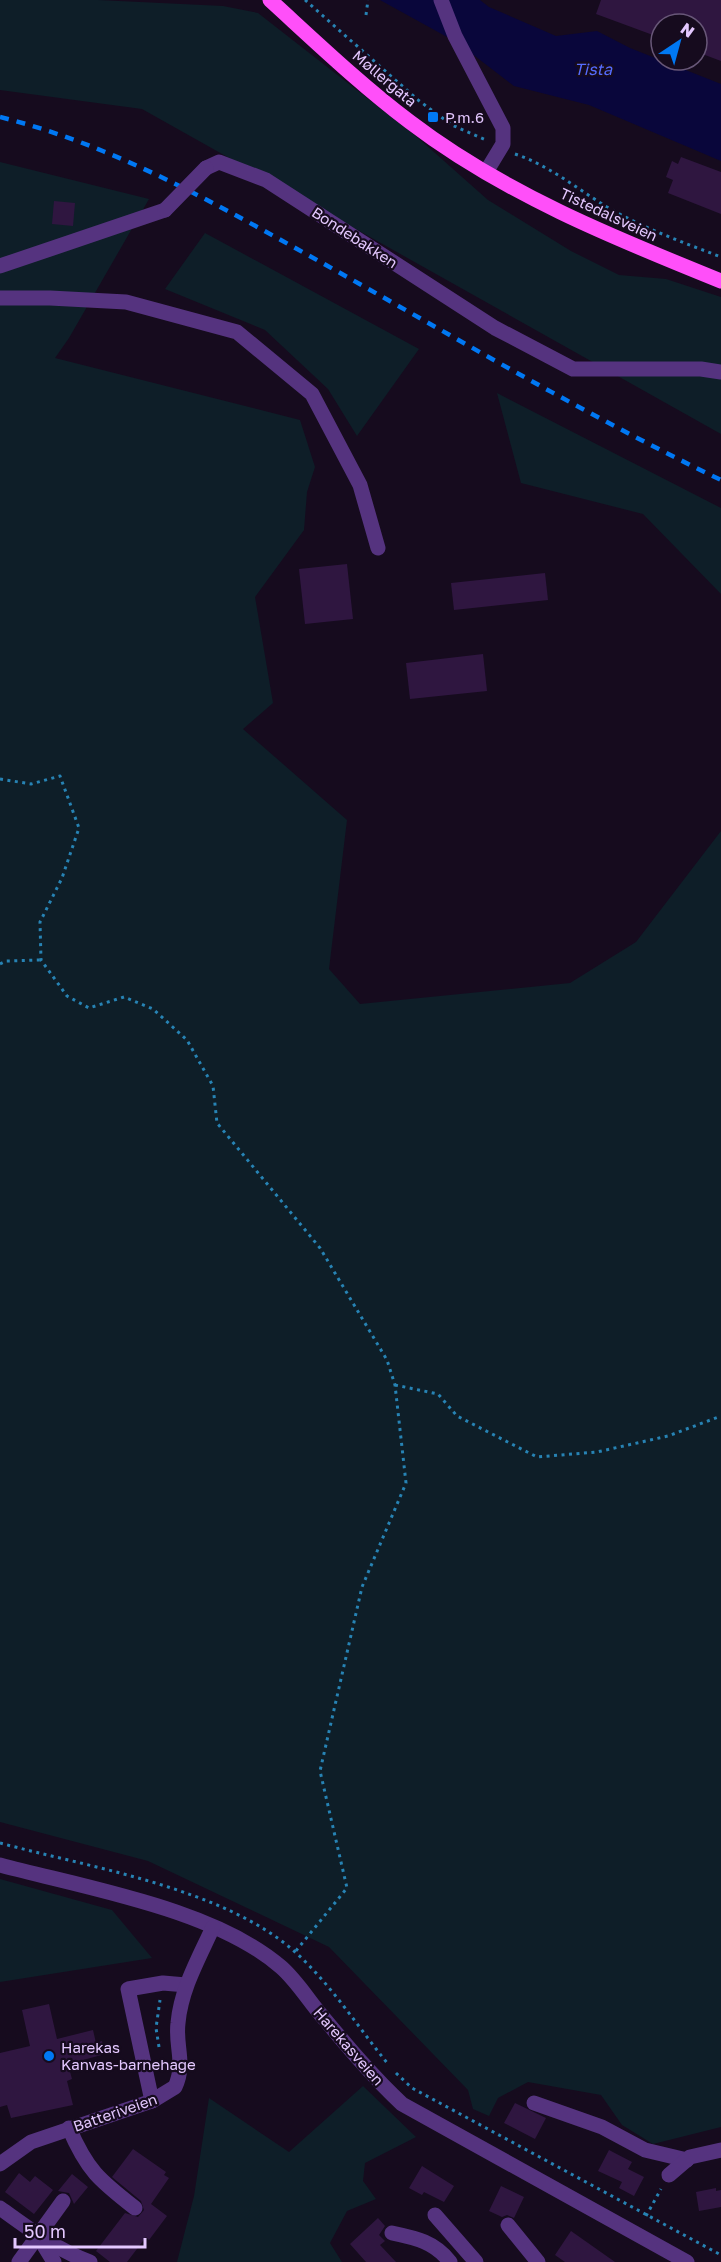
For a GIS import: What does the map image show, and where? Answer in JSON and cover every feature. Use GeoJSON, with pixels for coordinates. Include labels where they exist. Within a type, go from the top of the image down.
{"type":"FeatureCollection","features":[{"type":"Feature","properties":{"kind":"main road","name":"Møllergata"},"geometry":{"type":"LineString","coordinates":[[270,0],[411,123],[486,172]]}},
{"type":"Feature","properties":{"kind":"main road","name":"Tistedalsveien"},"geometry":{"type":"LineString","coordinates":[[486,172],[567,214],[721,281]]}},
{"type":"Feature","properties":{"kind":"street"},"geometry":{"type":"LineString","coordinates":[[441,0],[455,36],[494,106],[503,128],[504,137],[501,148],[486,172]]}},
{"type":"Feature","properties":{"kind":"street","name":"Bondebakken"},"geometry":{"type":"LineString","coordinates":[[0,266],[165,210],[206,168],[219,162],[266,180],[495,328],[573,369],[701,369],[721,372]]}},
{"type":"Feature","properties":{"kind":"street"},"geometry":{"type":"LineString","coordinates":[[0,298],[126,302],[237,332],[312,394],[360,485],[378,548]]}},
{"type":"Feature","properties":{"kind":"street","name":"Harekasveien"},"geometry":{"type":"LineString","coordinates":[[0,1865],[166,1909],[213,1927],[257,1948],[283,1969],[368,2071],[402,2104],[687,2262]]}},
{"type":"Feature","properties":{"kind":"street","name":"Batteriveien"},"geometry":{"type":"LineString","coordinates":[[0,2164],[31,2142],[152,2101],[175,2087],[182,2067],[177,2026],[186,1985],[213,1927]]}},
{"type":"Feature","properties":{"kind":"street"},"geometry":{"type":"LineString","coordinates":[[152,2101],[128,1989],[163,1983],[186,1985]]}},
{"type":"Feature","properties":{"kind":"street"},"geometry":{"type":"LineString","coordinates":[[534,2103],[603,2127],[645,2150],[687,2160]]}},
{"type":"Feature","properties":{"kind":"street"},"geometry":{"type":"LineString","coordinates":[[69,2128],[82,2158],[98,2179],[135,2208]]}},
{"type":"Feature","properties":{"kind":"street"},"geometry":{"type":"LineString","coordinates":[[669,2175],[687,2160],[721,2150]]}},
{"type":"Feature","properties":{"kind":"street"},"geometry":{"type":"LineString","coordinates":[[19,2262],[63,2201]]}},
{"type":"Feature","properties":{"kind":"street"},"geometry":{"type":"LineString","coordinates":[[0,2208],[68,2254],[90,2262]]}},
{"type":"Feature","properties":{"kind":"street"},"geometry":{"type":"LineString","coordinates":[[435,2215],[476,2262]]}},
{"type":"Feature","properties":{"kind":"street"},"geometry":{"type":"LineString","coordinates":[[508,2225],[538,2262]]}},
{"type":"Feature","properties":{"kind":"street"},"geometry":{"type":"LineString","coordinates":[[392,2233],[421,2239],[440,2249],[450,2262]]}},
{"type":"Feature","properties":{"kind":"street"},"geometry":{"type":"LineString","coordinates":[[39,2236],[54,2262]]}},
{"type":"Feature","properties":{"kind":"path"},"geometry":{"type":"LineString","coordinates":[[366,15],[368,0]]}},
{"type":"Feature","properties":{"kind":"path"},"geometry":{"type":"LineString","coordinates":[[0,779],[31,784],[60,776],[79,828],[62,878],[40,922],[41,960],[67,996],[89,1008],[124,997],[153,1009],[187,1040],[213,1086],[217,1123],[320,1248],[387,1360],[395,1385],[405,1483],[362,1587],[320,1771],[346,1888],[295,1952]]}},
{"type":"Feature","properties":{"kind":"path"},"geometry":{"type":"LineString","coordinates":[[0,964],[6,961],[41,960]]}},
{"type":"Feature","properties":{"kind":"path"},"geometry":{"type":"LineString","coordinates":[[395,1385],[438,1394],[457,1416],[537,1457],[608,1450],[668,1436],[721,1416]]}},
{"type":"Feature","properties":{"kind":"path"},"geometry":{"type":"LineString","coordinates":[[0,1843],[173,1889],[224,1906],[271,1933],[295,1952],[316,1973],[392,2069],[412,2088],[721,2255]]}},
{"type":"Feature","properties":{"kind":"path"},"geometry":{"type":"LineString","coordinates":[[646,2216],[669,2175]]}},
{"type":"Feature","properties":{"kind":"shaded area"},"geometry":{"type":"Polygon","coordinates":[[[0,0],[98,0],[223,6],[258,13],[417,137],[488,200],[571,251],[619,275],[666,279],[721,297],[721,434],[142,109],[0,90],[0,0]]]}},
{"type":"Feature","properties":{"kind":"shaded area"},"geometry":{"type":"Polygon","coordinates":[[[0,162],[149,199],[69,338],[55,358],[300,420],[315,467],[307,492],[304,530],[255,597],[273,703],[243,729],[347,820],[329,969],[360,1004],[570,983],[636,942],[721,831],[721,2127],[653,2144],[622,2125],[601,2095],[528,2082],[498,2098],[489,2116],[473,2109],[468,2090],[329,1947],[148,1861],[0,1822],[0,162]]]}},
{"type":"Feature","properties":{"kind":"shaded area"},"geometry":{"type":"Polygon","coordinates":[[[205,233],[419,349],[357,436],[328,389],[265,330],[165,289],[205,233]]]}},
{"type":"Feature","properties":{"kind":"shaded area"},"geometry":{"type":"Polygon","coordinates":[[[497,393],[721,508],[721,594],[643,514],[521,483],[497,393]]]}},
{"type":"Feature","properties":{"kind":"shaded area"},"geometry":{"type":"Polygon","coordinates":[[[0,1879],[112,1910],[152,1958],[0,1982],[0,1879]]]}},
{"type":"Feature","properties":{"kind":"shaded area"},"geometry":{"type":"Polygon","coordinates":[[[363,2086],[416,2137],[365,2163],[363,2181],[376,2199],[347,2211],[330,2243],[342,2262],[177,2262],[194,2196],[209,2098],[289,2152],[363,2086]]]}},
{"type":"Feature","properties":{"kind":"water","name":"Tista"},"geometry":{"type":"Polygon","coordinates":[[[380,0],[480,0],[489,7],[556,36],[597,31],[649,56],[649,72],[691,72],[721,84],[721,161],[589,105],[514,86],[458,43],[380,0]]]}},
{"type":"Feature","properties":{"kind":"building"},"geometry":{"type":"Polygon","coordinates":[[[601,0],[721,0],[721,61],[709,56],[709,12],[649,12],[649,34],[596,14],[601,0]]]}},
{"type":"Feature","properties":{"kind":"building"},"geometry":{"type":"Polygon","coordinates":[[[681,157],[721,172],[721,214],[668,193],[673,180],[666,177],[672,161],[678,164],[681,157]]]}},
{"type":"Feature","properties":{"kind":"building"},"geometry":{"type":"Polygon","coordinates":[[[54,201],[75,203],[73,226],[52,224],[54,201]]]}},
{"type":"Feature","properties":{"kind":"building"},"geometry":{"type":"Polygon","coordinates":[[[347,564],[353,619],[305,624],[299,569],[347,564]]]}},
{"type":"Feature","properties":{"kind":"building"},"geometry":{"type":"Polygon","coordinates":[[[545,573],[548,600],[454,610],[451,583],[545,573]]]}},
{"type":"Feature","properties":{"kind":"building"},"geometry":{"type":"Polygon","coordinates":[[[483,654],[487,691],[410,699],[406,663],[483,654]]]}},
{"type":"Feature","properties":{"kind":"building"},"geometry":{"type":"Polygon","coordinates":[[[49,2004],[57,2039],[93,2030],[96,2043],[102,2041],[105,2054],[83,2060],[84,2064],[69,2068],[72,2079],[67,2081],[73,2105],[11,2118],[7,2105],[0,2107],[0,2053],[30,2046],[22,2010],[49,2004]]]}},
{"type":"Feature","properties":{"kind":"building"},"geometry":{"type":"Polygon","coordinates":[[[515,2103],[546,2118],[535,2139],[504,2123],[515,2103]]]}},
{"type":"Feature","properties":{"kind":"building"},"geometry":{"type":"Polygon","coordinates":[[[133,2149],[166,2172],[164,2175],[169,2178],[151,2204],[167,2216],[149,2240],[146,2237],[127,2262],[110,2262],[96,2251],[125,2213],[138,2217],[144,2210],[141,2201],[112,2177],[133,2149]]]}},
{"type":"Feature","properties":{"kind":"building"},"geometry":{"type":"Polygon","coordinates":[[[609,2150],[632,2162],[628,2169],[644,2177],[634,2196],[619,2188],[622,2182],[598,2171],[609,2150]]]}},
{"type":"Feature","properties":{"kind":"building"},"geometry":{"type":"Polygon","coordinates":[[[422,2166],[454,2186],[444,2202],[424,2192],[422,2195],[409,2188],[422,2166]]]}},
{"type":"Feature","properties":{"kind":"building"},"geometry":{"type":"Polygon","coordinates":[[[19,2173],[30,2182],[35,2176],[53,2190],[34,2214],[5,2192],[19,2173]]]}},
{"type":"Feature","properties":{"kind":"building"},"geometry":{"type":"Polygon","coordinates":[[[72,2174],[88,2187],[74,2204],[69,2193],[58,2191],[72,2174]]]}},
{"type":"Feature","properties":{"kind":"building"},"geometry":{"type":"Polygon","coordinates":[[[501,2186],[524,2197],[514,2218],[507,2215],[502,2217],[489,2211],[501,2186]]]}},
{"type":"Feature","properties":{"kind":"building"},"geometry":{"type":"Polygon","coordinates":[[[716,2188],[716,2191],[721,2190],[721,2207],[699,2211],[696,2192],[716,2188]]]}},
{"type":"Feature","properties":{"kind":"building"},"geometry":{"type":"Polygon","coordinates":[[[378,2218],[385,2226],[379,2235],[385,2241],[380,2245],[396,2262],[366,2262],[350,2244],[378,2218]]]}},
{"type":"Feature","properties":{"kind":"building"},"geometry":{"type":"Polygon","coordinates":[[[571,2231],[615,2262],[565,2262],[555,2255],[571,2231]]]}},
{"type":"Feature","properties":{"kind":"railway"},"geometry":{"type":"LineString","coordinates":[[0,117],[86,144],[208,200],[571,403],[721,480]]}},
{"type":"Feature","properties":{"kind":"place","name":"P.m.6"},"geometry":{"type":"Point","coordinates":[433,117]}},
{"type":"Feature","properties":{"kind":"place","name":"Harekas Kanvas-barnehage"},"geometry":{"type":"Point","coordinates":[49,2056]}}]}
